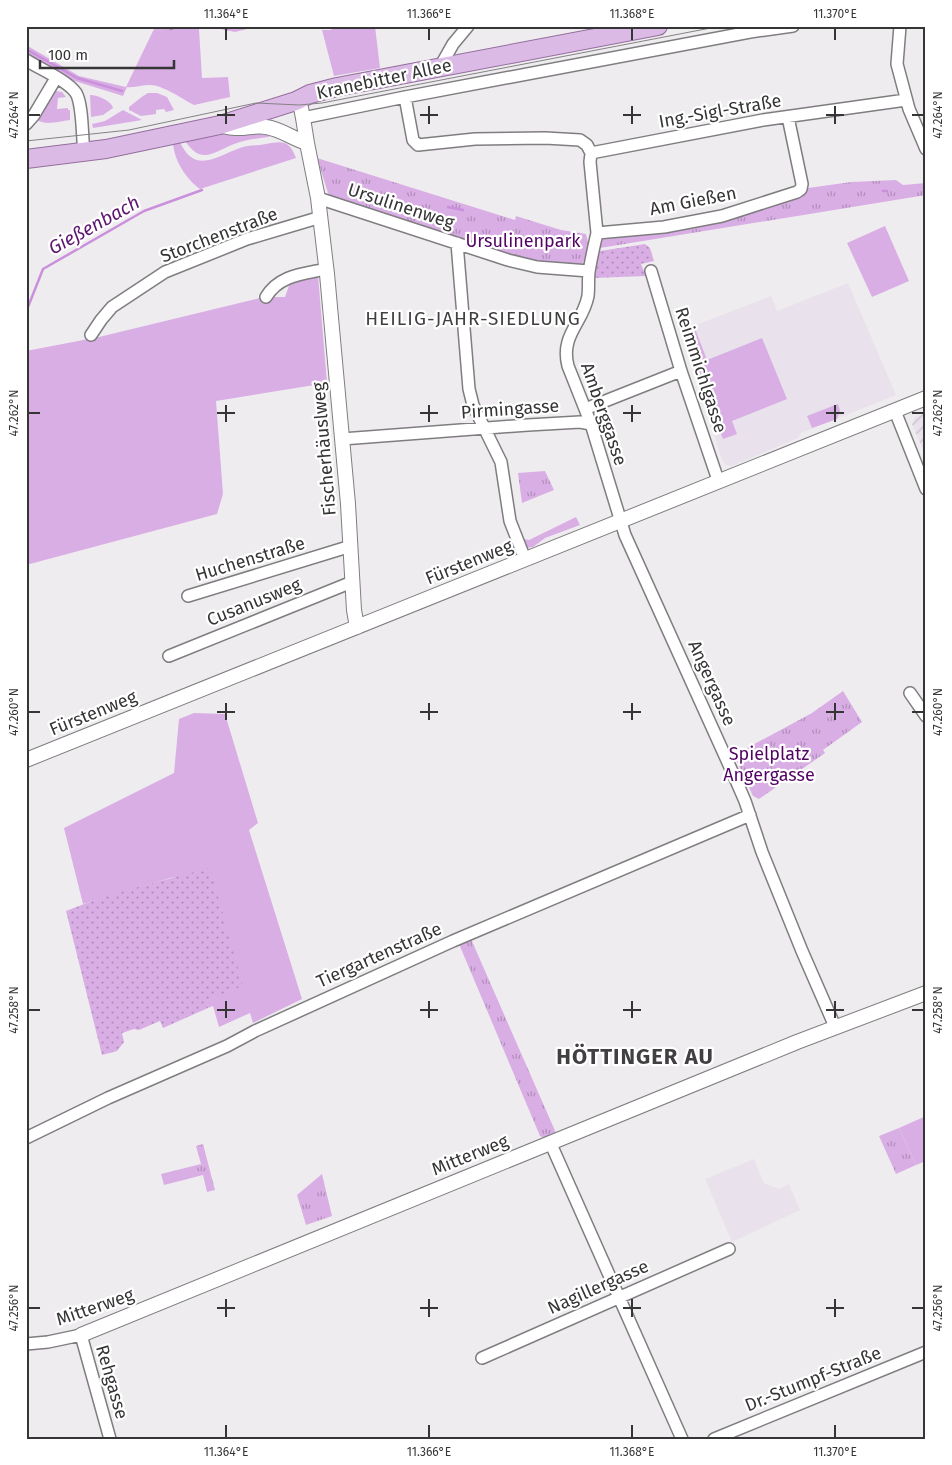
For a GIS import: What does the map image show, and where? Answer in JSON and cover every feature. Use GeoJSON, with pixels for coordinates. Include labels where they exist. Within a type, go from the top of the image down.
{"type":"FeatureCollection","features":[{"type":"Feature","properties":{"kind":"main road","name":"Kranebitter Allee"},"geometry":{"type":"LineString","coordinates":[[26,159],[84,152],[198,130],[296,102],[310,94],[337,87],[658,26]]}},
{"type":"Feature","properties":{"kind":"street"},"geometry":{"type":"LineString","coordinates":[[440,67],[453,44],[468,26]]}},
{"type":"Feature","properties":{"kind":"street","name":"Kranebitter Allee"},"geometry":{"type":"LineString","coordinates":[[303,118],[750,32],[793,26]]}},
{"type":"Feature","properties":{"kind":"street"},"geometry":{"type":"LineString","coordinates":[[900,26],[897,64],[908,109],[926,149]]}},
{"type":"Feature","properties":{"kind":"street"},"geometry":{"type":"LineString","coordinates":[[26,60],[70,87],[78,98],[84,152]]}},
{"type":"Feature","properties":{"kind":"street"},"geometry":{"type":"LineString","coordinates":[[26,124],[34,115],[56,78]]}},
{"type":"Feature","properties":{"kind":"street"},"geometry":{"type":"LineString","coordinates":[[405,97],[413,140],[418,145],[485,138],[580,140],[587,144],[591,153],[590,162],[596,233]]}},
{"type":"Feature","properties":{"kind":"street","name":"Ing.-Sigl-Straße"},"geometry":{"type":"LineString","coordinates":[[591,153],[788,117],[906,100]]}},
{"type":"Feature","properties":{"kind":"street","name":"Fischerhäuslweg"},"geometry":{"type":"LineString","coordinates":[[296,102],[301,108],[321,217],[342,439],[357,627]]}},
{"type":"Feature","properties":{"kind":"street","name":"Am Gießen"},"geometry":{"type":"LineString","coordinates":[[596,233],[664,226],[722,216],[797,192],[801,189],[802,184],[788,117]]}},
{"type":"Feature","properties":{"kind":"street"},"geometry":{"type":"LineString","coordinates":[[220,125],[236,129],[265,126],[306,143]]}},
{"type":"Feature","properties":{"kind":"street","name":"Ursulinenweg"},"geometry":{"type":"LineString","coordinates":[[318,198],[508,260],[536,267],[589,271]]}},
{"type":"Feature","properties":{"kind":"street","name":"Storchenstraße"},"geometry":{"type":"LineString","coordinates":[[92,335],[112,307],[165,272],[247,239],[321,217]]}},
{"type":"Feature","properties":{"kind":"street","name":"Amberggasse"},"geometry":{"type":"LineString","coordinates":[[596,233],[589,271],[588,296],[582,315],[570,334],[566,358],[591,424],[620,521]]}},
{"type":"Feature","properties":{"kind":"street"},"geometry":{"type":"LineString","coordinates":[[457,242],[469,389],[473,405],[483,428],[501,462],[510,521],[525,559]]}},
{"type":"Feature","properties":{"kind":"street"},"geometry":{"type":"LineString","coordinates":[[266,297],[270,290],[281,280],[326,269]]}},
{"type":"Feature","properties":{"kind":"street","name":"Reimmichlgasse"},"geometry":{"type":"LineString","coordinates":[[651,270],[718,480]]}},
{"type":"Feature","properties":{"kind":"street"},"geometry":{"type":"LineString","coordinates":[[585,409],[682,371]]}},
{"type":"Feature","properties":{"kind":"street","name":"Fürstenweg"},"geometry":{"type":"LineString","coordinates":[[26,760],[718,480],[926,398]]}},
{"type":"Feature","properties":{"kind":"street"},"geometry":{"type":"LineString","coordinates":[[895,411],[926,489]]}},
{"type":"Feature","properties":{"kind":"street","name":"Pirmingasse"},"geometry":{"type":"LineString","coordinates":[[342,439],[580,422],[591,424]]}},
{"type":"Feature","properties":{"kind":"street","name":"Angergasse"},"geometry":{"type":"LineString","coordinates":[[620,521],[735,778],[762,852],[833,1022],[832,1029]]}},
{"type":"Feature","properties":{"kind":"street","name":"Huchenstraße"},"geometry":{"type":"LineString","coordinates":[[188,596],[351,546]]}},
{"type":"Feature","properties":{"kind":"street","name":"Cusanusweg"},"geometry":{"type":"LineString","coordinates":[[169,656],[352,582]]}},
{"type":"Feature","properties":{"kind":"street"},"geometry":{"type":"LineString","coordinates":[[910,693],[922,702],[926,716]]}},
{"type":"Feature","properties":{"kind":"street","name":"Tiergartenstraße"},"geometry":{"type":"LineString","coordinates":[[26,1138],[108,1098],[227,1046],[255,1031],[453,941],[750,815]]}},
{"type":"Feature","properties":{"kind":"street","name":"Mitterweg"},"geometry":{"type":"LineString","coordinates":[[26,1344],[81,1336],[550,1142],[926,993]]}},
{"type":"Feature","properties":{"kind":"street"},"geometry":{"type":"LineString","coordinates":[[550,1142],[682,1439]]}},
{"type":"Feature","properties":{"kind":"street","name":"Nagillergasse"},"geometry":{"type":"LineString","coordinates":[[482,1358],[729,1249]]}},
{"type":"Feature","properties":{"kind":"street","name":"Rehgasse"},"geometry":{"type":"LineString","coordinates":[[81,1336],[110,1439]]}},
{"type":"Feature","properties":{"kind":"street","name":"Dr.-Stumpf-Straße"},"geometry":{"type":"LineString","coordinates":[[714,1439],[926,1352]]}},
{"type":"Feature","properties":{"kind":"shaded area"},"geometry":{"type":"Polygon","coordinates":[[[848,283],[896,395],[801,433],[798,438],[732,466],[726,465],[722,460],[681,331],[771,296],[777,311],[848,283]]]}},
{"type":"Feature","properties":{"kind":"shaded area"},"geometry":{"type":"Polygon","coordinates":[[[926,413],[926,457],[912,424],[915,417],[926,413]]]}},
{"type":"Feature","properties":{"kind":"shaded area"},"geometry":{"type":"Polygon","coordinates":[[[754,1159],[764,1183],[779,1189],[789,1184],[800,1210],[732,1242],[705,1179],[754,1159]]]}},
{"type":"Feature","properties":{"kind":"green space"},"geometry":{"type":"Polygon","coordinates":[[[156,26],[259,26],[235,32],[216,28],[153,31],[156,26]]]}},
{"type":"Feature","properties":{"kind":"green space"},"geometry":{"type":"Polygon","coordinates":[[[334,26],[375,26],[380,68],[334,76],[322,30],[331,30],[334,26]]]}},
{"type":"Feature","properties":{"kind":"green space"},"geometry":{"type":"Polygon","coordinates":[[[199,29],[202,78],[228,77],[230,97],[194,105],[166,90],[150,85],[127,87],[123,96],[65,78],[26,55],[26,45],[79,76],[126,87],[153,31],[199,29]]]}},
{"type":"Feature","properties":{"kind":"green space"},"geometry":{"type":"Polygon","coordinates":[[[53,92],[62,92],[66,97],[58,98],[57,109],[68,108],[70,110],[70,120],[49,123],[37,120],[53,92]]]}},
{"type":"Feature","properties":{"kind":"green space"},"geometry":{"type":"Polygon","coordinates":[[[148,93],[157,93],[167,97],[174,110],[166,112],[164,109],[156,110],[156,114],[141,116],[129,110],[129,107],[148,93]]]}},
{"type":"Feature","properties":{"kind":"green space"},"geometry":{"type":"Polygon","coordinates":[[[90,95],[104,99],[113,108],[103,115],[91,117],[90,95]]]}},
{"type":"Feature","properties":{"kind":"green space"},"geometry":{"type":"Polygon","coordinates":[[[123,110],[142,120],[93,128],[92,124],[105,121],[123,110]]]}},
{"type":"Feature","properties":{"kind":"green space"},"geometry":{"type":"Polygon","coordinates":[[[248,129],[275,135],[244,141],[203,155],[191,148],[184,139],[216,136],[248,129]]]}},
{"type":"Feature","properties":{"kind":"green space"},"geometry":{"type":"Polygon","coordinates":[[[179,140],[185,151],[191,157],[198,160],[214,159],[243,147],[277,142],[288,145],[296,158],[200,189],[185,174],[175,155],[173,141],[179,140]]]}},
{"type":"Feature","properties":{"kind":"green space","name":"Ursulinenpark"},"geometry":{"type":"Polygon","coordinates":[[[317,158],[515,220],[516,216],[561,230],[586,234],[590,250],[578,271],[537,267],[329,196],[317,158]]]}},
{"type":"Feature","properties":{"kind":"green space"},"geometry":{"type":"Polygon","coordinates":[[[896,180],[903,185],[926,183],[926,195],[600,248],[600,235],[664,227],[801,189],[851,182],[896,180]]]}},
{"type":"Feature","properties":{"kind":"green space"},"geometry":{"type":"Polygon","coordinates":[[[885,226],[909,281],[872,297],[847,243],[885,226]]]}},
{"type":"Feature","properties":{"kind":"green space"},"geometry":{"type":"Polygon","coordinates":[[[645,244],[650,248],[654,261],[641,264],[646,276],[593,278],[594,264],[600,251],[645,244]]]}},
{"type":"Feature","properties":{"kind":"green space"},"geometry":{"type":"Polygon","coordinates":[[[318,275],[327,383],[216,401],[223,494],[217,514],[26,565],[26,351],[99,337],[264,297],[285,297],[291,280],[318,275]]]}},
{"type":"Feature","properties":{"kind":"green space"},"geometry":{"type":"Polygon","coordinates":[[[694,326],[707,360],[762,338],[787,399],[732,421],[737,434],[723,439],[681,331],[694,326]]]}},
{"type":"Feature","properties":{"kind":"green space"},"geometry":{"type":"Polygon","coordinates":[[[838,404],[840,411],[837,419],[812,428],[807,416],[838,404]]]}},
{"type":"Feature","properties":{"kind":"green space"},"geometry":{"type":"Polygon","coordinates":[[[545,471],[554,490],[522,503],[518,473],[545,471]]]}},
{"type":"Feature","properties":{"kind":"green space"},"geometry":{"type":"Polygon","coordinates":[[[576,517],[580,525],[545,538],[533,547],[526,548],[524,539],[529,540],[576,517]]]}},
{"type":"Feature","properties":{"kind":"green space","name":"Spielplatz Angergasse"},"geometry":{"type":"Polygon","coordinates":[[[843,691],[862,722],[823,750],[825,753],[759,799],[753,796],[734,755],[812,713],[843,691]]]}},
{"type":"Feature","properties":{"kind":"green space"},"geometry":{"type":"Polygon","coordinates":[[[194,713],[225,714],[258,823],[249,830],[302,999],[253,1023],[250,1013],[219,1027],[213,1006],[208,1008],[206,1001],[242,986],[176,877],[83,904],[64,828],[174,773],[179,719],[194,713]]]}},
{"type":"Feature","properties":{"kind":"green space"},"geometry":{"type":"Polygon","coordinates":[[[210,868],[243,986],[207,1001],[208,1008],[163,1028],[160,1021],[139,1030],[134,1029],[122,1033],[124,1042],[117,1051],[102,1055],[66,911],[119,892],[210,868]]]}},
{"type":"Feature","properties":{"kind":"green space"},"geometry":{"type":"Polygon","coordinates":[[[471,939],[556,1133],[544,1138],[540,1136],[459,944],[471,939]]]}},
{"type":"Feature","properties":{"kind":"green space"},"geometry":{"type":"Polygon","coordinates":[[[926,1116],[926,1161],[916,1165],[899,1128],[926,1116]]]}},
{"type":"Feature","properties":{"kind":"green space"},"geometry":{"type":"Polygon","coordinates":[[[899,1128],[916,1165],[896,1174],[879,1136],[899,1128]]]}},
{"type":"Feature","properties":{"kind":"green space"},"geometry":{"type":"Polygon","coordinates":[[[203,1144],[215,1190],[207,1192],[203,1175],[164,1185],[161,1174],[201,1164],[196,1146],[203,1144]]]}},
{"type":"Feature","properties":{"kind":"green space"},"geometry":{"type":"Polygon","coordinates":[[[322,1174],[332,1216],[306,1225],[297,1195],[322,1174]]]}},
{"type":"Feature","properties":{"kind":"waterway"},"geometry":{"type":"LineString","coordinates":[[26,49],[77,78],[122,91]]}},
{"type":"Feature","properties":{"kind":"waterway","name":"Gießenbach"},"geometry":{"type":"LineString","coordinates":[[26,312],[43,269],[144,211],[202,190]]}},
{"type":"Feature","properties":{"kind":"waterway"},"geometry":{"type":"LineString","coordinates":[[448,207],[463,210]]}},
{"type":"Feature","properties":{"kind":"tram line"},"geometry":{"type":"LineString","coordinates":[[26,141],[129,130],[256,103],[299,105],[322,103],[721,26]]}},
{"type":"Feature","properties":{"kind":"district","name":"HEILIG-JAHR-SIEDLUNG"},"geometry":{"type":"Point","coordinates":[473,318]}},
{"type":"Feature","properties":{"kind":"district","name":"HÖTTINGER AU"},"geometry":{"type":"Point","coordinates":[635,1056]}}]}
